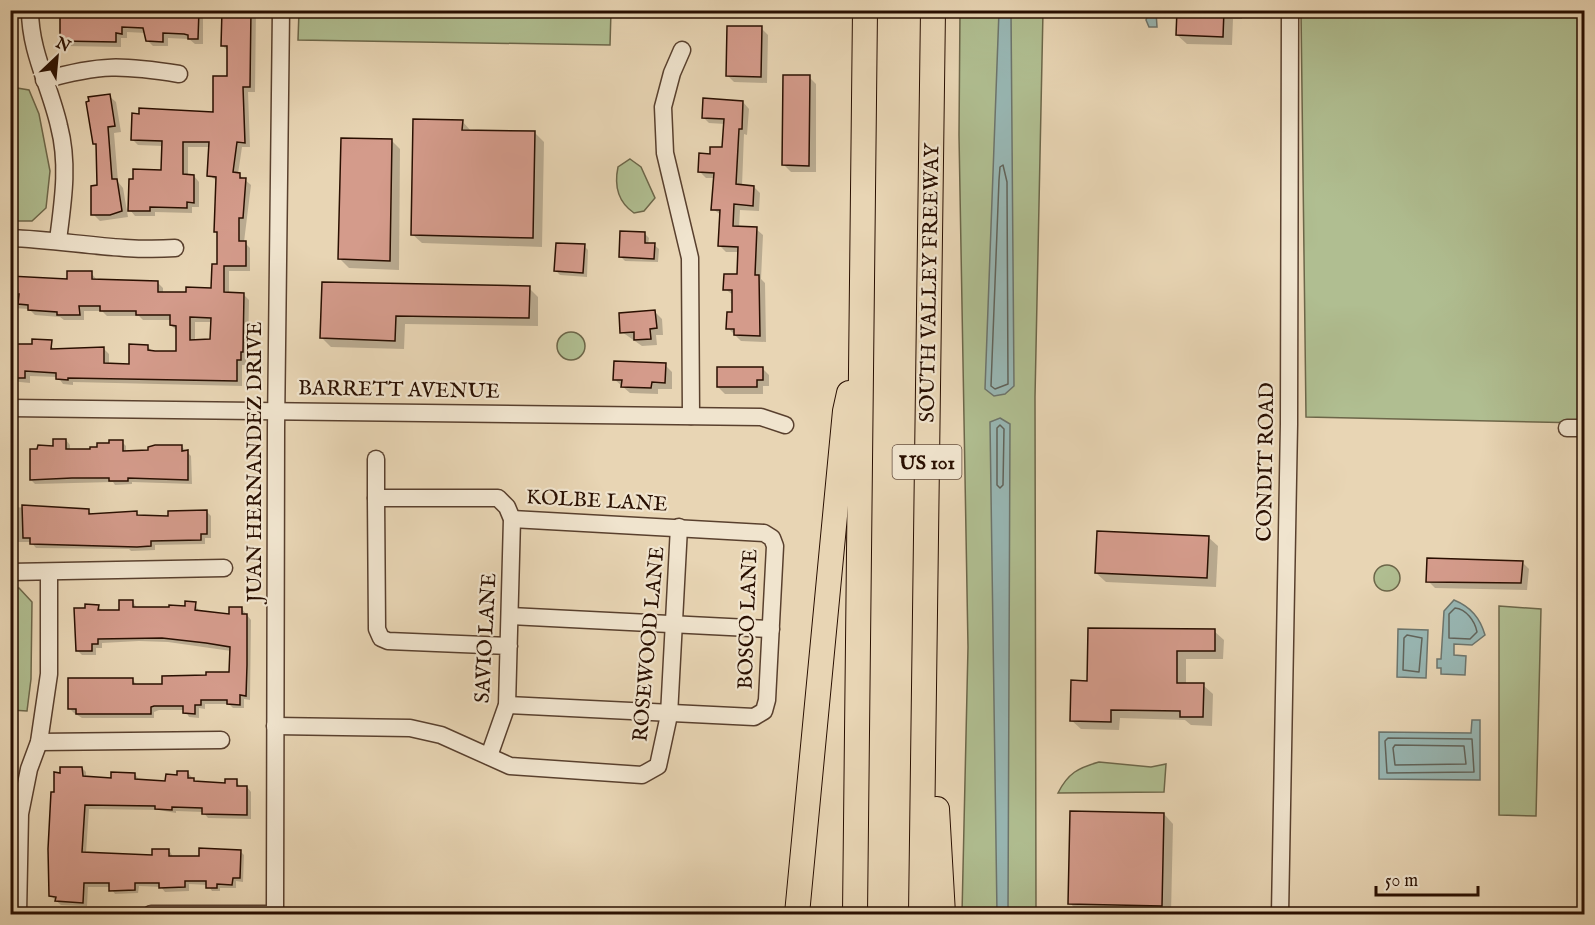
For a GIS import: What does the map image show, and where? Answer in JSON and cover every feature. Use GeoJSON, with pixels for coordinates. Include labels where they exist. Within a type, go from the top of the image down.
{"type":"FeatureCollection","features":[{"type":"Feature","properties":{"kind":"highway"},"geometry":{"type":"LineString","coordinates":[[855,915],[865,10]]}},
{"type":"Feature","properties":{"kind":"highway","name":"SOUTH VALLEY FREEWAY"},"geometry":{"type":"LineString","coordinates":[[921,915],[933,10]]}},
{"type":"Feature","properties":{"kind":"highway"},"geometry":{"type":"LineString","coordinates":[[797,915],[844,411],[861,338]]}},
{"type":"Feature","properties":{"kind":"highway"},"geometry":{"type":"LineString","coordinates":[[925,608],[943,915]]}},
{"type":"Feature","properties":{"kind":"street"},"geometry":{"type":"LineString","coordinates":[[30,10],[34,46],[64,148],[65,173],[58,240]]}},
{"type":"Feature","properties":{"kind":"street","name":"JUAN HERNANDEZ DRIVE"},"geometry":{"type":"LineString","coordinates":[[275,914],[276,410],[281,10]]}},
{"type":"Feature","properties":{"kind":"street","name":"CONDIT ROAD"},"geometry":{"type":"LineString","coordinates":[[1280,915],[1289,424],[1290,10]]}},
{"type":"Feature","properties":{"kind":"street"},"geometry":{"type":"LineString","coordinates":[[682,50],[672,73],[663,107],[665,153],[690,258],[691,416]]}},
{"type":"Feature","properties":{"kind":"street"},"geometry":{"type":"LineString","coordinates":[[44,80],[76,71],[115,66],[179,74]]}},
{"type":"Feature","properties":{"kind":"street"},"geometry":{"type":"LineString","coordinates":[[10,238],[58,240],[134,250],[175,248]]}},
{"type":"Feature","properties":{"kind":"street","name":"BARRETT AVENUE"},"geometry":{"type":"LineString","coordinates":[[10,408],[210,413],[276,410],[761,417],[785,425]]}},
{"type":"Feature","properties":{"kind":"street"},"geometry":{"type":"LineString","coordinates":[[376,459],[377,629],[381,638],[388,641],[509,646]]}},
{"type":"Feature","properties":{"kind":"street"},"geometry":{"type":"LineString","coordinates":[[375,498],[498,498],[507,507],[512,519]]}},
{"type":"Feature","properties":{"kind":"street","name":"KOLBE LANE"},"geometry":{"type":"LineString","coordinates":[[512,519],[764,533],[772,538]]}},
{"type":"Feature","properties":{"kind":"street","name":"SAVIO LANE"},"geometry":{"type":"LineString","coordinates":[[489,756],[507,705],[512,519]]}},
{"type":"Feature","properties":{"kind":"street","name":"ROSEWOOD LANE"},"geometry":{"type":"LineString","coordinates":[[275,726],[410,728],[441,735],[510,766],[642,775],[658,766],[669,715],[679,527]]}},
{"type":"Feature","properties":{"kind":"street","name":"BOSCO LANE"},"geometry":{"type":"LineString","coordinates":[[669,715],[754,717],[764,711],[775,546],[772,538]]}},
{"type":"Feature","properties":{"kind":"street"},"geometry":{"type":"LineString","coordinates":[[10,572],[224,568]]}},
{"type":"Feature","properties":{"kind":"street"},"geometry":{"type":"LineString","coordinates":[[18,915],[20,814],[39,742],[49,674],[50,573]]}},
{"type":"Feature","properties":{"kind":"street"},"geometry":{"type":"LineString","coordinates":[[510,616],[771,629]]}},
{"type":"Feature","properties":{"kind":"street"},"geometry":{"type":"LineString","coordinates":[[507,705],[669,715]]}},
{"type":"Feature","properties":{"kind":"street"},"geometry":{"type":"LineString","coordinates":[[39,742],[221,740]]}},
{"type":"Feature","properties":{"kind":"street"},"geometry":{"type":"LineString","coordinates":[[151,915],[275,914]]}},
{"type":"Feature","properties":{"kind":"green space"},"geometry":{"type":"Polygon","coordinates":[[[299,11],[611,11],[610,45],[298,40],[299,11]]]}},
{"type":"Feature","properties":{"kind":"green space"},"geometry":{"type":"Polygon","coordinates":[[[960,11],[1043,11],[1035,397],[1036,914],[962,914],[968,647],[959,135],[960,11]]]}},
{"type":"Feature","properties":{"kind":"green space"},"geometry":{"type":"Polygon","coordinates":[[[1301,11],[1584,11],[1584,423],[1306,417],[1301,11]]]}},
{"type":"Feature","properties":{"kind":"green space"},"geometry":{"type":"Polygon","coordinates":[[[11,87],[29,90],[39,114],[50,171],[46,208],[32,221],[11,221],[11,87]]]}},
{"type":"Feature","properties":{"kind":"green space"},"geometry":{"type":"Polygon","coordinates":[[[630,159],[641,167],[655,198],[644,211],[634,213],[624,204],[617,187],[618,167],[630,159]]]}},
{"type":"Feature","properties":{"kind":"green space"},"geometry":{"type":"Polygon","coordinates":[[[571,332],[581,336],[585,346],[581,356],[571,360],[561,356],[557,346],[561,336],[571,332]]]}},
{"type":"Feature","properties":{"kind":"green space"},"geometry":{"type":"Polygon","coordinates":[[[1387,565],[1396,569],[1400,578],[1396,587],[1387,591],[1378,587],[1374,578],[1378,569],[1387,565]]]}},
{"type":"Feature","properties":{"kind":"green space"},"geometry":{"type":"Polygon","coordinates":[[[10,588],[19,588],[32,602],[31,679],[27,711],[11,710],[10,588]]]}},
{"type":"Feature","properties":{"kind":"green space"},"geometry":{"type":"Polygon","coordinates":[[[1499,606],[1541,609],[1536,816],[1499,815],[1499,606]]]}},
{"type":"Feature","properties":{"kind":"green space"},"geometry":{"type":"Polygon","coordinates":[[[1099,762],[1151,767],[1166,764],[1164,792],[1058,793],[1074,772],[1099,762]]]}},
{"type":"Feature","properties":{"kind":"water"},"geometry":{"type":"Polygon","coordinates":[[[999,11],[1011,11],[1014,386],[1005,394],[994,396],[985,389],[999,11]]]}},
{"type":"Feature","properties":{"kind":"water"},"geometry":{"type":"Polygon","coordinates":[[[1149,11],[1156,11],[1157,27],[1149,27],[1146,20],[1149,11]]]}},
{"type":"Feature","properties":{"kind":"water"},"geometry":{"type":"Polygon","coordinates":[[[1000,418],[1010,424],[1008,914],[997,914],[990,422],[1000,418]]]}},
{"type":"Feature","properties":{"kind":"water"},"geometry":{"type":"Polygon","coordinates":[[[1454,600],[1474,614],[1485,635],[1472,645],[1454,644],[1454,655],[1466,656],[1465,675],[1441,674],[1441,668],[1437,668],[1437,659],[1441,659],[1444,611],[1454,600]]]}},
{"type":"Feature","properties":{"kind":"water"},"geometry":{"type":"Polygon","coordinates":[[[1398,629],[1428,630],[1426,678],[1397,677],[1398,629]]]}},
{"type":"Feature","properties":{"kind":"water"},"geometry":{"type":"Polygon","coordinates":[[[1472,720],[1480,720],[1480,780],[1379,779],[1379,732],[1471,733],[1472,720]]]}},
{"type":"Feature","properties":{"kind":"building"},"geometry":{"type":"Polygon","coordinates":[[[60,10],[102,14],[102,10],[123,10],[123,13],[145,14],[146,10],[199,10],[198,39],[188,39],[188,35],[184,34],[163,33],[163,42],[146,41],[143,28],[122,27],[122,34],[116,33],[116,42],[60,41],[60,10]]]}},
{"type":"Feature","properties":{"kind":"building"},"geometry":{"type":"Polygon","coordinates":[[[222,10],[251,10],[250,87],[243,87],[245,143],[237,142],[233,172],[240,173],[240,178],[246,178],[243,218],[239,218],[239,241],[246,241],[246,266],[224,266],[224,292],[244,293],[243,352],[241,352],[241,360],[237,360],[237,381],[68,378],[68,380],[56,379],[56,373],[25,371],[25,378],[10,378],[10,344],[32,344],[32,339],[52,340],[51,349],[104,347],[104,363],[129,364],[129,344],[148,345],[148,350],[176,351],[176,326],[170,325],[170,315],[136,315],[136,311],[100,311],[100,306],[79,306],[80,315],[57,315],[57,312],[28,310],[28,305],[18,304],[19,294],[10,294],[10,276],[67,279],[67,271],[92,271],[92,279],[158,281],[158,292],[186,292],[186,287],[211,288],[212,264],[217,264],[217,232],[214,232],[216,177],[207,176],[209,142],[183,142],[183,174],[194,175],[194,203],[187,202],[187,208],[150,207],[150,211],[128,211],[129,179],[133,179],[133,169],[161,170],[162,141],[131,140],[132,113],[139,114],[139,108],[213,112],[213,76],[227,76],[227,46],[221,46],[222,10]],[[190,317],[190,340],[210,339],[211,318],[190,317]]]}},
{"type":"Feature","properties":{"kind":"building"},"geometry":{"type":"Polygon","coordinates":[[[1177,10],[1224,10],[1223,37],[1176,35],[1177,10]]]}},
{"type":"Feature","properties":{"kind":"building"},"geometry":{"type":"Polygon","coordinates":[[[727,26],[762,26],[761,77],[726,76],[727,26]]]}},
{"type":"Feature","properties":{"kind":"building"},"geometry":{"type":"Polygon","coordinates":[[[783,75],[810,75],[809,166],[782,165],[783,75]]]}},
{"type":"Feature","properties":{"kind":"building"},"geometry":{"type":"Polygon","coordinates":[[[110,94],[115,126],[108,127],[112,179],[117,179],[122,211],[110,215],[91,215],[91,186],[97,185],[96,144],[93,144],[86,102],[89,101],[88,97],[110,94]]]}},
{"type":"Feature","properties":{"kind":"building"},"geometry":{"type":"Polygon","coordinates":[[[703,98],[743,101],[736,184],[754,186],[753,206],[734,204],[733,226],[757,227],[755,275],[759,275],[760,336],[734,335],[734,329],[726,329],[727,312],[732,312],[732,290],[723,290],[724,274],[737,274],[738,247],[718,246],[720,210],[711,210],[714,173],[698,172],[699,153],[710,154],[710,147],[722,147],[724,119],[702,118],[703,98]]]}},
{"type":"Feature","properties":{"kind":"building"},"geometry":{"type":"Polygon","coordinates":[[[413,119],[463,120],[462,130],[535,131],[533,238],[411,235],[413,119]]]}},
{"type":"Feature","properties":{"kind":"building"},"geometry":{"type":"Polygon","coordinates":[[[341,138],[392,139],[390,261],[338,259],[341,138]]]}},
{"type":"Feature","properties":{"kind":"building"},"geometry":{"type":"Polygon","coordinates":[[[620,231],[645,232],[645,243],[655,243],[654,259],[619,257],[620,231]]]}},
{"type":"Feature","properties":{"kind":"building"},"geometry":{"type":"Polygon","coordinates":[[[556,243],[585,244],[583,273],[554,271],[556,243]]]}},
{"type":"Feature","properties":{"kind":"building"},"geometry":{"type":"Polygon","coordinates":[[[322,282],[530,286],[529,318],[396,316],[395,341],[320,338],[322,282]]]}},
{"type":"Feature","properties":{"kind":"building"},"geometry":{"type":"Polygon","coordinates":[[[655,310],[657,328],[650,329],[651,339],[634,340],[634,332],[620,333],[619,313],[655,310]]]}},
{"type":"Feature","properties":{"kind":"building"},"geometry":{"type":"Polygon","coordinates":[[[614,361],[666,363],[665,383],[652,382],[651,388],[621,387],[622,380],[613,380],[614,361]]]}},
{"type":"Feature","properties":{"kind":"building"},"geometry":{"type":"Polygon","coordinates":[[[717,367],[763,367],[763,380],[757,380],[757,387],[717,387],[717,367]]]}},
{"type":"Feature","properties":{"kind":"building"},"geometry":{"type":"Polygon","coordinates":[[[53,439],[66,439],[66,449],[90,449],[90,447],[97,447],[97,443],[109,443],[109,440],[123,440],[123,451],[148,450],[148,447],[155,445],[182,445],[182,451],[188,450],[188,480],[128,478],[128,481],[109,481],[109,478],[72,478],[30,480],[30,449],[37,449],[38,445],[53,446],[53,439]]]}},
{"type":"Feature","properties":{"kind":"building"},"geometry":{"type":"Polygon","coordinates":[[[22,505],[89,509],[89,514],[137,511],[137,515],[168,516],[168,511],[207,510],[207,534],[201,534],[201,540],[151,541],[151,546],[137,547],[30,544],[30,538],[23,538],[22,505]]]}},
{"type":"Feature","properties":{"kind":"building"},"geometry":{"type":"Polygon","coordinates":[[[1097,531],[1209,536],[1207,578],[1095,573],[1097,531]]]}},
{"type":"Feature","properties":{"kind":"building"},"geometry":{"type":"Polygon","coordinates":[[[1427,558],[1523,561],[1521,583],[1426,582],[1427,558]]]}},
{"type":"Feature","properties":{"kind":"building"},"geometry":{"type":"Polygon","coordinates":[[[119,600],[133,600],[133,607],[185,606],[185,601],[196,602],[195,610],[229,614],[229,607],[242,607],[242,614],[247,614],[247,665],[246,696],[240,695],[240,705],[227,704],[227,700],[201,700],[201,705],[195,705],[195,714],[183,713],[183,706],[154,706],[151,707],[151,714],[76,714],[76,709],[68,709],[68,678],[133,678],[133,684],[162,684],[162,676],[229,672],[230,647],[206,643],[162,638],[98,639],[98,644],[92,644],[92,651],[76,651],[74,608],[85,608],[85,604],[99,605],[98,610],[119,610],[119,600]]]}},
{"type":"Feature","properties":{"kind":"building"},"geometry":{"type":"Polygon","coordinates":[[[1088,628],[1215,629],[1215,651],[1177,651],[1177,683],[1204,683],[1203,717],[1180,717],[1180,711],[1111,710],[1111,722],[1070,721],[1071,680],[1087,681],[1088,628]]]}},
{"type":"Feature","properties":{"kind":"building"},"geometry":{"type":"Polygon","coordinates":[[[60,767],[82,767],[83,776],[111,778],[111,772],[135,773],[135,779],[165,781],[166,774],[177,775],[177,771],[188,771],[188,778],[194,778],[194,781],[225,783],[225,779],[237,779],[237,786],[247,786],[247,815],[202,814],[202,808],[172,807],[172,810],[155,809],[155,806],[85,805],[82,852],[152,855],[152,849],[169,849],[169,856],[199,856],[199,848],[241,850],[240,878],[233,878],[232,885],[217,884],[217,888],[206,888],[206,881],[185,881],[185,887],[159,888],[159,883],[135,883],[135,890],[109,891],[109,883],[84,883],[83,903],[55,901],[56,897],[49,896],[48,849],[51,792],[54,792],[54,772],[60,773],[60,767]]]}},
{"type":"Feature","properties":{"kind":"building"},"geometry":{"type":"Polygon","coordinates":[[[1070,811],[1164,813],[1162,906],[1068,904],[1070,811]]]}}]}
